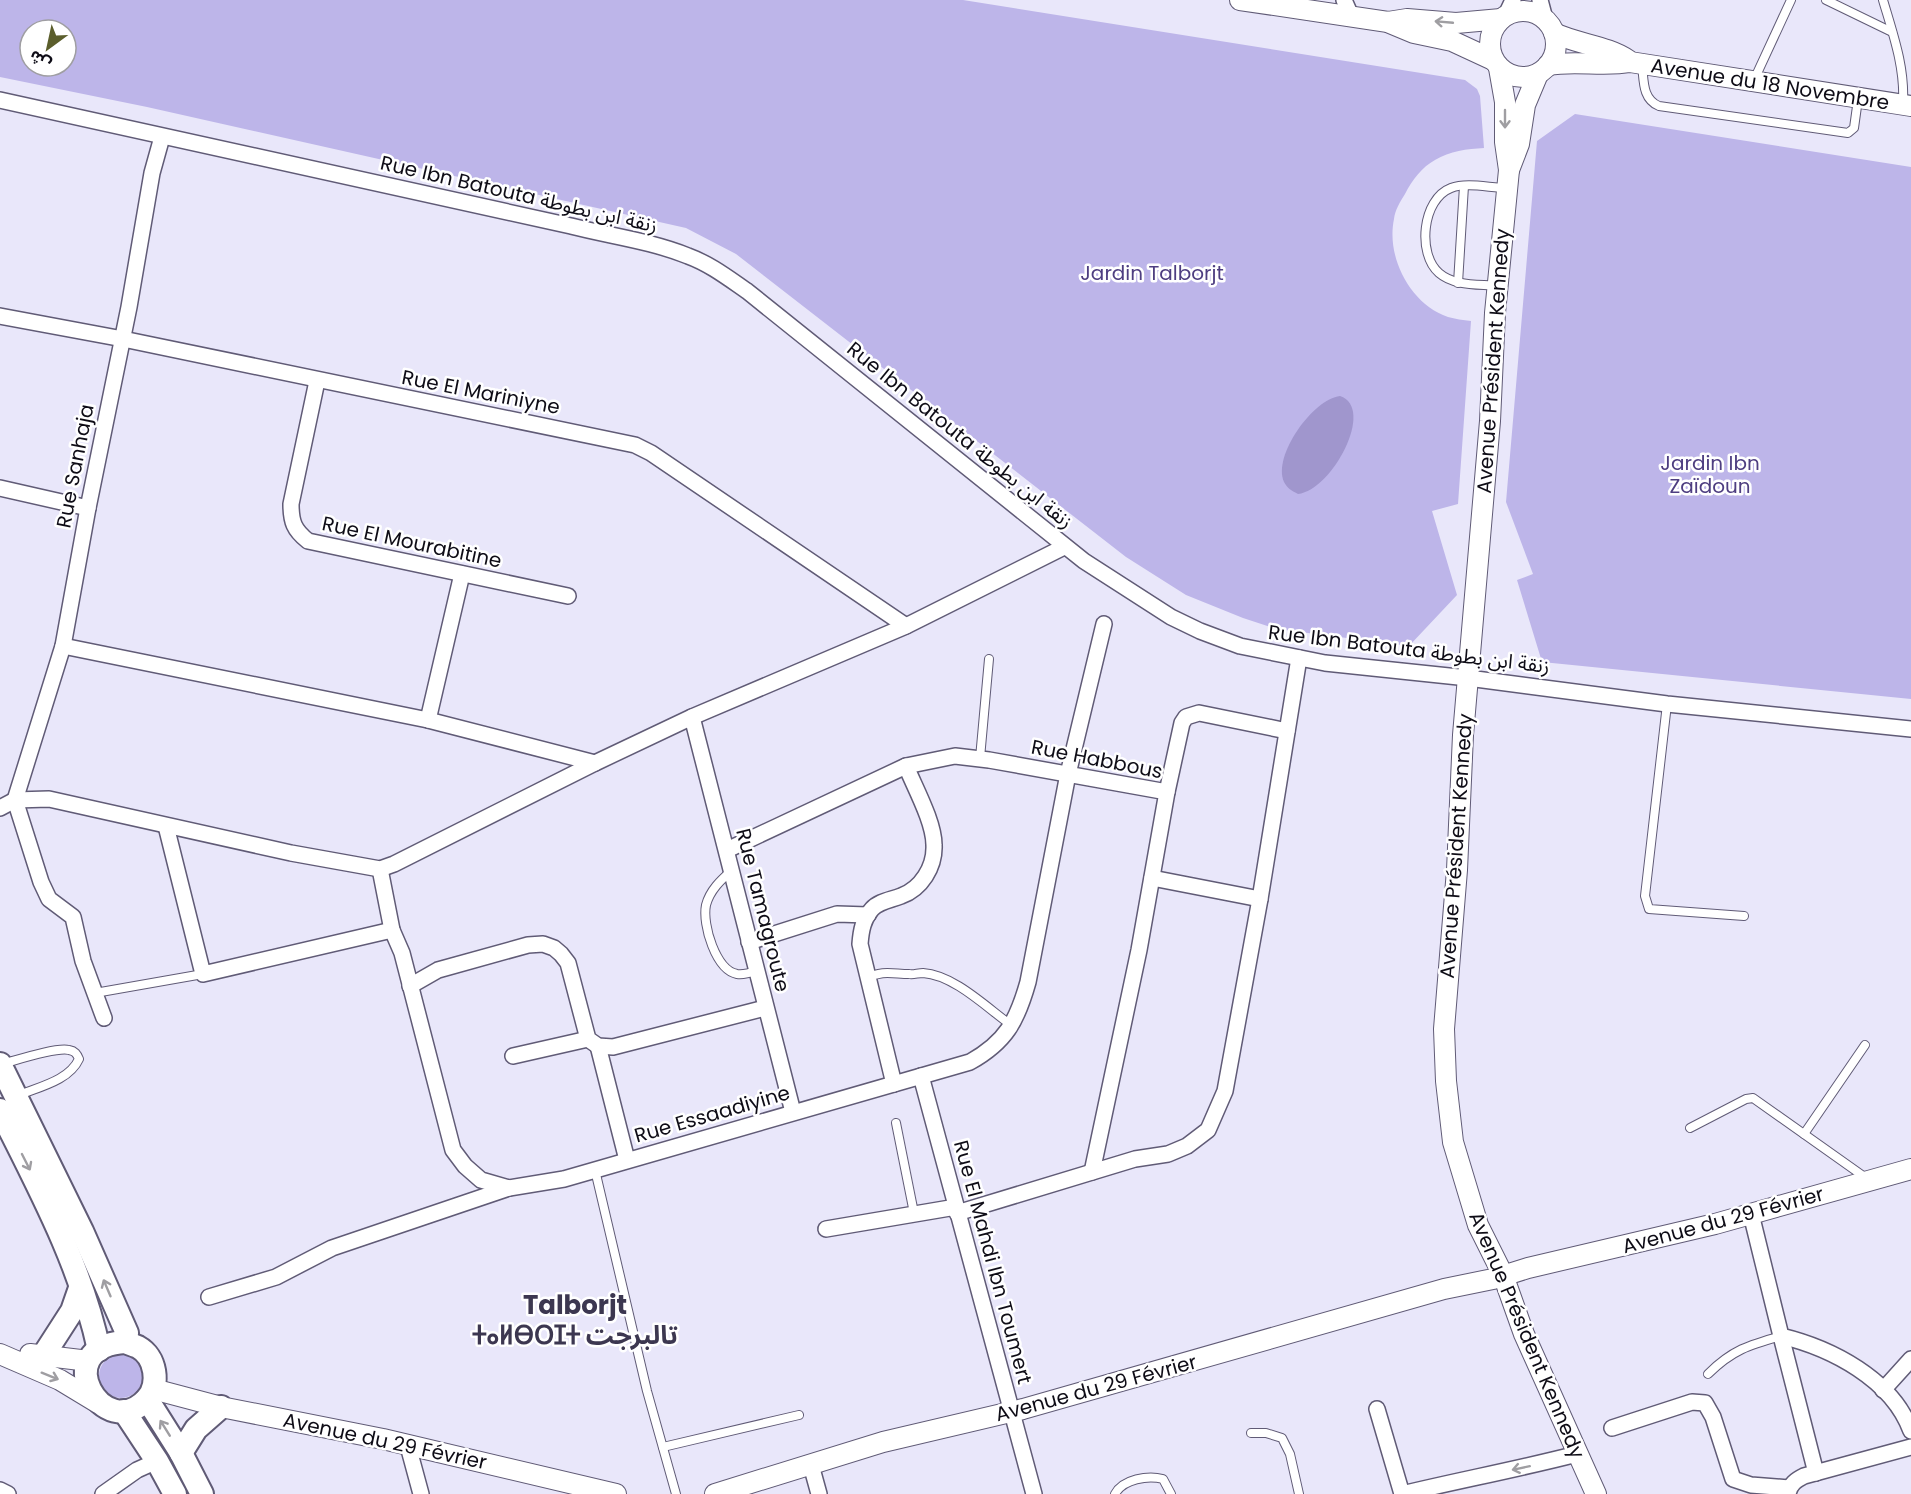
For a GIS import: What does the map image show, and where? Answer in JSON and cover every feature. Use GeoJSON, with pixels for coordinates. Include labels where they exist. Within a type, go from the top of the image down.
{"type":"FeatureCollection","features":[{"type":"Feature","properties":{"kind":"main road"},"geometry":{"type":"LineString","coordinates":[[0,1064],[8,1103],[94,1326],[94,1355],[86,1376],[89,1391],[98,1403],[110,1409],[124,1411],[137,1407],[150,1394],[155,1374],[151,1359],[140,1348],[125,1342],[111,1343],[94,1355]]}},
{"type":"Feature","properties":{"kind":"main road"},"geometry":{"type":"LineString","coordinates":[[8,1103],[82,1230],[127,1333],[125,1342]]}},
{"type":"Feature","properties":{"kind":"main road"},"geometry":{"type":"LineString","coordinates":[[43,1356],[72,1311],[80,1288]]}},
{"type":"Feature","properties":{"kind":"main road"},"geometry":{"type":"LineString","coordinates":[[150,1394],[202,1494]]}},
{"type":"Feature","properties":{"kind":"main road"},"geometry":{"type":"LineString","coordinates":[[182,1453],[196,1429],[221,1407]]}},
{"type":"Feature","properties":{"kind":"main road"},"geometry":{"type":"LineString","coordinates":[[124,1411],[157,1461],[175,1494]]}},
{"type":"Feature","properties":{"kind":"street"},"geometry":{"type":"LineString","coordinates":[[1240,0],[1348,9],[1414,33],[1452,41],[1496,64],[1508,74],[1518,77],[1528,77],[1543,70],[1554,56],[1556,44],[1540,0]]}},
{"type":"Feature","properties":{"kind":"street"},"geometry":{"type":"LineString","coordinates":[[1388,22],[1407,20],[1456,23],[1506,11],[1519,11],[1533,12],[1549,26]]}},
{"type":"Feature","properties":{"kind":"street"},"geometry":{"type":"LineString","coordinates":[[1496,64],[1489,46],[1492,31],[1506,11]]}},
{"type":"Feature","properties":{"kind":"street","name":"Avenue du 18 Novembre"},"geometry":{"type":"LineString","coordinates":[[1549,26],[1570,40],[1615,53],[1636,63]]}},
{"type":"Feature","properties":{"kind":"street","name":"Avenue du 18 Novembre"},"geometry":{"type":"LineString","coordinates":[[1543,70],[1577,62],[1636,63],[1907,105]]}},
{"type":"Feature","properties":{"kind":"street","name":"Avenue Président Kennedy"},"geometry":{"type":"LineString","coordinates":[[1496,64],[1505,102],[1508,179],[1468,678],[1457,870],[1444,1029],[1446,1082],[1453,1142],[1478,1225],[1503,1275],[1524,1334],[1596,1494]]}},
{"type":"Feature","properties":{"kind":"street","name":"Avenue Président Kennedy"},"geometry":{"type":"LineString","coordinates":[[1508,179],[1517,152],[1525,105],[1543,70]]}},
{"type":"Feature","properties":{"kind":"street","name":"Rue Ibn Batouta زنقة ابن بطوطة"},"geometry":{"type":"LineString","coordinates":[[0,100],[572,226],[653,245],[688,256],[718,271],[747,291],[1064,547],[1171,617],[1240,646],[1325,663],[1468,678],[1667,704],[1911,729]]}},
{"type":"Feature","properties":{"kind":"street","name":"Rue Sanhaja"},"geometry":{"type":"LineString","coordinates":[[15,800],[63,646],[88,508],[123,339],[152,173],[162,137]]}},
{"type":"Feature","properties":{"kind":"street","name":"Rue El Mariniyne"},"geometry":{"type":"LineString","coordinates":[[0,316],[123,339],[635,445],[651,453],[906,626]]}},
{"type":"Feature","properties":{"kind":"street","name":"Rue El Mourabitine"},"geometry":{"type":"LineString","coordinates":[[317,381],[291,504],[293,527],[308,541],[568,597]]}},
{"type":"Feature","properties":{"kind":"street"},"geometry":{"type":"LineString","coordinates":[[0,488],[88,508]]}},
{"type":"Feature","properties":{"kind":"street"},"geometry":{"type":"LineString","coordinates":[[0,808],[15,800],[49,799],[291,853],[380,869],[692,717],[906,626],[1064,547]]}},
{"type":"Feature","properties":{"kind":"street"},"geometry":{"type":"LineString","coordinates":[[428,720],[462,574]]}},
{"type":"Feature","properties":{"kind":"street","name":"Rue Essaadiyine"},"geometry":{"type":"LineString","coordinates":[[380,869],[392,930],[402,953],[453,1150],[465,1166],[481,1180],[509,1188],[564,1179],[970,1062],[998,1044],[1012,1026],[1020,1009],[1028,982],[1068,774],[1104,624]]}},
{"type":"Feature","properties":{"kind":"street"},"geometry":{"type":"LineString","coordinates":[[63,646],[428,720],[595,763]]}},
{"type":"Feature","properties":{"kind":"street"},"geometry":{"type":"LineString","coordinates":[[826,1229],[914,1213],[957,1210],[1135,1159],[1168,1154],[1187,1146],[1208,1130],[1225,1091],[1260,899],[1299,658]]}},
{"type":"Feature","properties":{"kind":"street"},"geometry":{"type":"LineString","coordinates":[[1167,792],[1182,723],[1191,714],[1198,713],[1287,731]]}},
{"type":"Feature","properties":{"kind":"street","name":"Rue Tamagroute"},"geometry":{"type":"LineString","coordinates":[[692,717],[793,1112]]}},
{"type":"Feature","properties":{"kind":"street","name":"Rue Habbous"},"geometry":{"type":"LineString","coordinates":[[727,850],[906,766],[955,756],[980,758],[1167,792],[1152,878],[1092,1172]]}},
{"type":"Feature","properties":{"kind":"street"},"geometry":{"type":"LineString","coordinates":[[894,1084],[860,944],[861,928],[872,908],[880,902],[910,893],[921,884],[930,867],[934,845],[930,824],[906,766]]}},
{"type":"Feature","properties":{"kind":"street"},"geometry":{"type":"LineString","coordinates":[[15,800],[41,882],[49,899],[73,917],[83,960],[104,1018]]}},
{"type":"Feature","properties":{"kind":"street"},"geometry":{"type":"LineString","coordinates":[[166,826],[202,974],[392,930]]}},
{"type":"Feature","properties":{"kind":"street"},"geometry":{"type":"LineString","coordinates":[[1152,878],[1260,899]]}},
{"type":"Feature","properties":{"kind":"street"},"geometry":{"type":"LineString","coordinates":[[749,942],[837,914],[868,915]]}},
{"type":"Feature","properties":{"kind":"street"},"geometry":{"type":"LineString","coordinates":[[410,986],[438,970],[528,945],[543,944],[554,948],[568,963],[627,1160]]}},
{"type":"Feature","properties":{"kind":"street"},"geometry":{"type":"LineString","coordinates":[[513,1056],[593,1042],[613,1047],[765,1008]]}},
{"type":"Feature","properties":{"kind":"street","name":"Rue El Mahdi Ibn Toumert"},"geometry":{"type":"LineString","coordinates":[[921,1076],[1034,1494]]}},
{"type":"Feature","properties":{"kind":"street","name":"Avenue du 29 Février"},"geometry":{"type":"LineString","coordinates":[[715,1494],[883,1442],[1012,1412],[1444,1289],[1626,1247],[1911,1169]]}},
{"type":"Feature","properties":{"kind":"street"},"geometry":{"type":"LineString","coordinates":[[209,1297],[276,1277],[332,1248],[509,1188]]}},
{"type":"Feature","properties":{"kind":"street"},"geometry":{"type":"LineString","coordinates":[[1751,1214],[1816,1473]]}},
{"type":"Feature","properties":{"kind":"street"},"geometry":{"type":"LineString","coordinates":[[1781,1336],[1820,1347],[1872,1379],[1898,1405],[1911,1431]]}},
{"type":"Feature","properties":{"kind":"street"},"geometry":{"type":"LineString","coordinates":[[0,1348],[43,1356],[94,1355]]}},
{"type":"Feature","properties":{"kind":"street"},"geometry":{"type":"LineString","coordinates":[[0,1354],[60,1380],[98,1403]]}},
{"type":"Feature","properties":{"kind":"street"},"geometry":{"type":"LineString","coordinates":[[1883,1390],[1911,1359]]}},
{"type":"Feature","properties":{"kind":"street","name":"Avenue du 29 Février"},"geometry":{"type":"LineString","coordinates":[[150,1394],[330,1428],[616,1494]]}},
{"type":"Feature","properties":{"kind":"street"},"geometry":{"type":"LineString","coordinates":[[1612,1428],[1692,1402],[1705,1403],[1713,1417],[1733,1479],[1751,1485],[1789,1491],[1797,1479],[1911,1447]]}},
{"type":"Feature","properties":{"kind":"street"},"geometry":{"type":"LineString","coordinates":[[1377,1409],[1402,1494],[1441,1489],[1465,1478],[1526,1467],[1577,1454]]}},
{"type":"Feature","properties":{"kind":"street"},"geometry":{"type":"LineString","coordinates":[[408,1446],[421,1494]]}},
{"type":"Feature","properties":{"kind":"street"},"geometry":{"type":"LineString","coordinates":[[102,1494],[137,1470],[157,1461]]}},
{"type":"Feature","properties":{"kind":"street"},"geometry":{"type":"LineString","coordinates":[[812,1465],[819,1494]]}},
{"type":"Feature","properties":{"kind":"street"},"geometry":{"type":"LineString","coordinates":[[1465,1478],[1470,1494]]}},
{"type":"Feature","properties":{"kind":"street"},"geometry":{"type":"LineString","coordinates":[[0,1490],[8,1494]]}},
{"type":"Feature","properties":{"kind":"lane"},"geometry":{"type":"LineString","coordinates":[[1753,82],[1791,0]]}},
{"type":"Feature","properties":{"kind":"lane"},"geometry":{"type":"LineString","coordinates":[[1826,0],[1892,32]]}},
{"type":"Feature","properties":{"kind":"lane"},"geometry":{"type":"LineString","coordinates":[[1883,0],[1902,69],[1907,105]]}},
{"type":"Feature","properties":{"kind":"lane"},"geometry":{"type":"LineString","coordinates":[[1636,63],[1649,100],[1659,106],[1848,133],[1854,129],[1858,98]]}},
{"type":"Feature","properties":{"kind":"lane"},"geometry":{"type":"LineString","coordinates":[[1498,286],[1458,283],[1449,280],[1430,264],[1426,250],[1427,222],[1430,209],[1443,193],[1452,188],[1508,179]]}},
{"type":"Feature","properties":{"kind":"lane"},"geometry":{"type":"LineString","coordinates":[[1458,283],[1464,186]]}},
{"type":"Feature","properties":{"kind":"lane"},"geometry":{"type":"LineString","coordinates":[[980,758],[989,660]]}},
{"type":"Feature","properties":{"kind":"lane"},"geometry":{"type":"LineString","coordinates":[[1667,704],[1645,896],[1649,909],[1744,916]]}},
{"type":"Feature","properties":{"kind":"lane"},"geometry":{"type":"LineString","coordinates":[[731,871],[716,885],[707,903],[705,914],[711,940],[719,962],[727,970],[744,975],[756,971]]}},
{"type":"Feature","properties":{"kind":"lane"},"geometry":{"type":"LineString","coordinates":[[868,978],[892,972],[923,973],[949,979],[1012,1026]]}},
{"type":"Feature","properties":{"kind":"lane"},"geometry":{"type":"LineString","coordinates":[[95,993],[202,974]]}},
{"type":"Feature","properties":{"kind":"lane"},"geometry":{"type":"LineString","coordinates":[[1804,1134],[1865,1045]]}},
{"type":"Feature","properties":{"kind":"lane"},"geometry":{"type":"LineString","coordinates":[[0,1064],[63,1050],[74,1052],[79,1059],[58,1080],[8,1103]]}},
{"type":"Feature","properties":{"kind":"lane"},"geometry":{"type":"LineString","coordinates":[[1690,1128],[1746,1099],[1753,1098],[1869,1181]]}},
{"type":"Feature","properties":{"kind":"lane"},"geometry":{"type":"LineString","coordinates":[[896,1123],[914,1213]]}},
{"type":"Feature","properties":{"kind":"lane"},"geometry":{"type":"LineString","coordinates":[[595,1170],[637,1348],[676,1494]]}},
{"type":"Feature","properties":{"kind":"lane"},"geometry":{"type":"LineString","coordinates":[[1708,1374],[1735,1351],[1781,1336]]}},
{"type":"Feature","properties":{"kind":"lane"},"geometry":{"type":"LineString","coordinates":[[663,1447],[799,1415]]}},
{"type":"Feature","properties":{"kind":"lane"},"geometry":{"type":"LineString","coordinates":[[1251,1433],[1266,1433],[1282,1438],[1290,1454],[1299,1494]]}},
{"type":"Feature","properties":{"kind":"lane"},"geometry":{"type":"LineString","coordinates":[[1115,1494],[1125,1484],[1151,1476],[1163,1479],[1171,1494]]}},
{"type":"Feature","properties":{"kind":"green space","name":"Jardin Talborjt"},"geometry":{"type":"Polygon","coordinates":[[[0,0],[963,0],[1465,80],[1477,89],[1480,96],[1484,148],[1447,154],[1422,170],[1398,206],[1392,234],[1394,249],[1404,277],[1422,302],[1448,317],[1471,321],[1458,504],[1432,511],[1457,595],[1409,646],[1277,629],[1243,618],[1186,595],[1126,557],[736,254],[686,228],[147,107],[0,77],[0,0]]]}},
{"type":"Feature","properties":{"kind":"green space","name":"Jardin Ibn Zaïdoun"},"geometry":{"type":"Polygon","coordinates":[[[1575,114],[1911,167],[1911,699],[1542,662],[1517,580],[1533,574],[1506,502],[1537,141],[1575,114]]]}},
{"type":"Feature","properties":{"kind":"green space"},"geometry":{"type":"Polygon","coordinates":[[[121,1354],[130,1355],[137,1360],[142,1367],[142,1385],[137,1392],[130,1397],[121,1398],[112,1397],[105,1392],[100,1385],[99,1376],[100,1367],[105,1360],[112,1355],[121,1354]]]}},
{"type":"Feature","properties":{"kind":"shaded area"},"geometry":{"type":"Polygon","coordinates":[[[1340,396],[1350,403],[1353,416],[1345,448],[1324,479],[1311,489],[1298,494],[1285,484],[1282,471],[1289,444],[1297,430],[1318,407],[1329,399],[1340,396]]]}},
{"type":"Feature","properties":{"kind":"district","name":"Talborjt ⵜⴰⵍⴱⵔⵊⵜ تالبرجت"},"geometry":{"type":"Point","coordinates":[575,1320]}}]}
